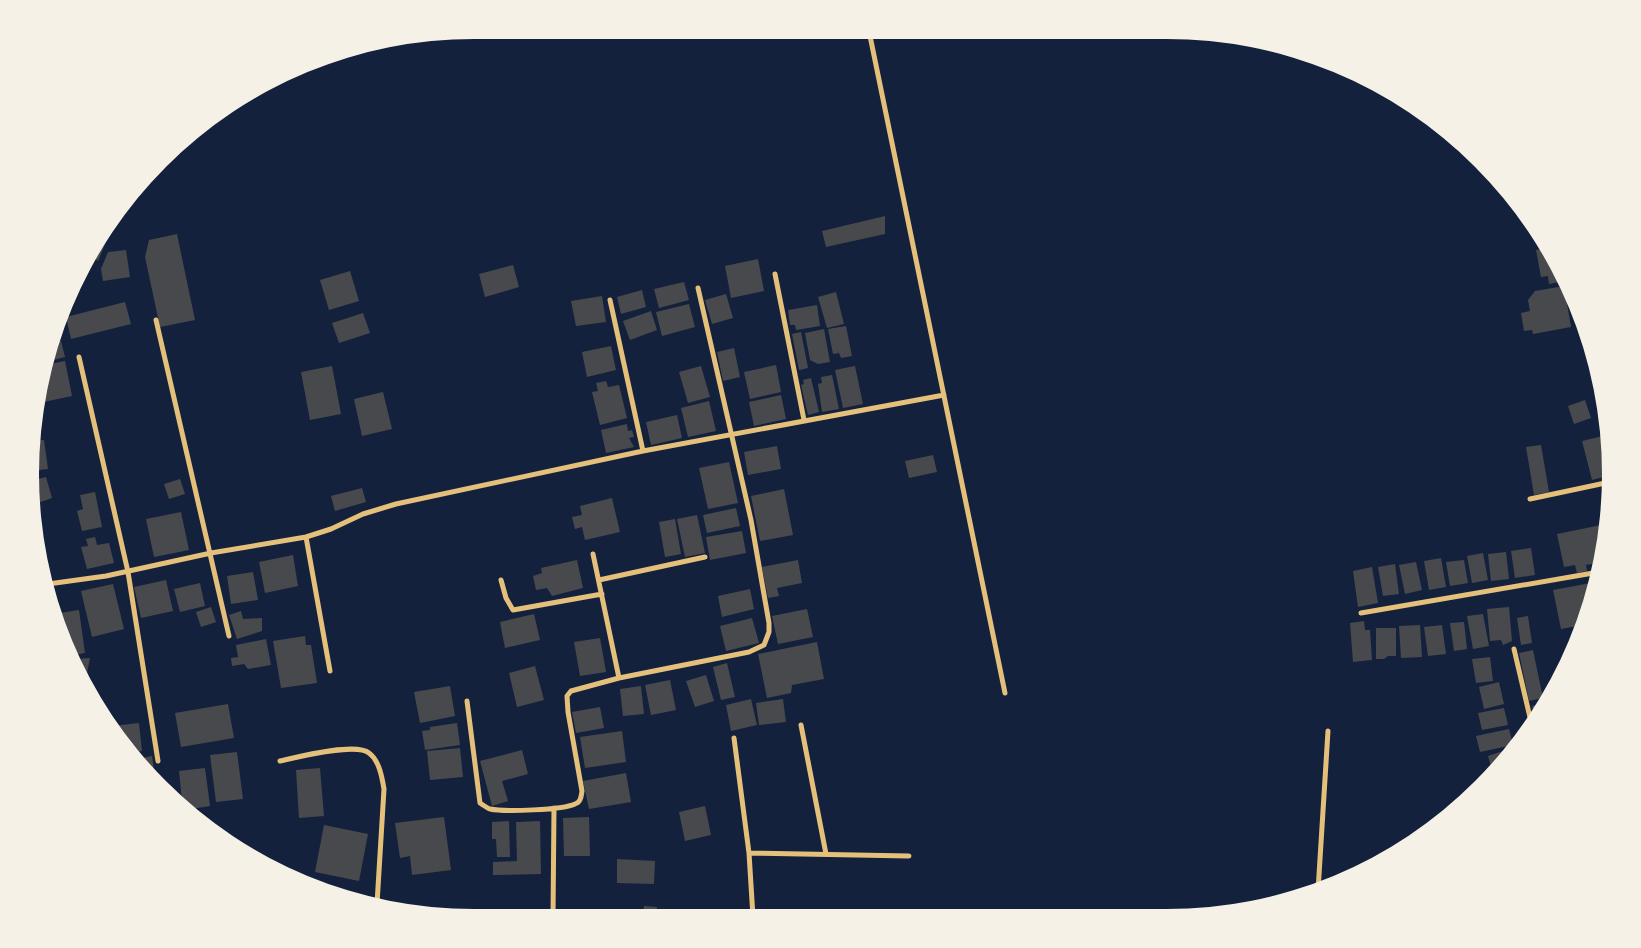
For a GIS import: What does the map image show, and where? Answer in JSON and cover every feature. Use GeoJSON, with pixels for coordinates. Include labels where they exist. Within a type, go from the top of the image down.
{"type":"FeatureCollection","features":[{"type":"Feature","properties":{"kind":"street"},"geometry":{"type":"LineString","coordinates":[[871,39],[1005,693]]}},
{"type":"Feature","properties":{"kind":"street"},"geometry":{"type":"LineString","coordinates":[[775,274],[804,420]]}},
{"type":"Feature","properties":{"kind":"street"},"geometry":{"type":"LineString","coordinates":[[467,701],[480,803],[488,809],[500,810],[554,808],[575,804],[581,800],[582,792],[568,712],[567,696],[570,691],[619,678],[750,652],[764,645],[767,639],[769,623],[751,520],[698,288]]}},
{"type":"Feature","properties":{"kind":"street"},"geometry":{"type":"LineString","coordinates":[[610,300],[644,451]]}},
{"type":"Feature","properties":{"kind":"street"},"geometry":{"type":"LineString","coordinates":[[156,320],[229,636]]}},
{"type":"Feature","properties":{"kind":"street"},"geometry":{"type":"LineString","coordinates":[[79,357],[128,572],[158,760]]}},
{"type":"Feature","properties":{"kind":"street"},"geometry":{"type":"LineString","coordinates":[[53,584],[81,581],[211,553],[306,538],[363,514],[396,504],[644,451],[944,395]]}},
{"type":"Feature","properties":{"kind":"street"},"geometry":{"type":"LineString","coordinates":[[1530,499],[1602,484]]}},
{"type":"Feature","properties":{"kind":"street"},"geometry":{"type":"LineString","coordinates":[[306,538],[330,671]]}},
{"type":"Feature","properties":{"kind":"street"},"geometry":{"type":"LineString","coordinates":[[593,554],[619,678]]}},
{"type":"Feature","properties":{"kind":"street"},"geometry":{"type":"LineString","coordinates":[[599,580],[705,557]]}},
{"type":"Feature","properties":{"kind":"street"},"geometry":{"type":"LineString","coordinates":[[1361,612],[1590,573]]}},
{"type":"Feature","properties":{"kind":"street"},"geometry":{"type":"LineString","coordinates":[[501,580],[506,598],[513,610],[602,594]]}},
{"type":"Feature","properties":{"kind":"street"},"geometry":{"type":"LineString","coordinates":[[1514,649],[1529,715]]}},
{"type":"Feature","properties":{"kind":"street"},"geometry":{"type":"LineString","coordinates":[[801,725],[826,854]]}},
{"type":"Feature","properties":{"kind":"street"},"geometry":{"type":"LineString","coordinates":[[1319,882],[1328,731]]}},
{"type":"Feature","properties":{"kind":"street"},"geometry":{"type":"LineString","coordinates":[[734,738],[749,853],[753,909]]}},
{"type":"Feature","properties":{"kind":"street"},"geometry":{"type":"LineString","coordinates":[[280,761],[338,750],[358,749],[369,752],[381,772],[384,789],[378,898]]}},
{"type":"Feature","properties":{"kind":"street"},"geometry":{"type":"LineString","coordinates":[[553,909],[554,808]]}},
{"type":"Feature","properties":{"kind":"street"},"geometry":{"type":"LineString","coordinates":[[749,853],[909,856]]}},
{"type":"Feature","properties":{"kind":"building"},"geometry":{"type":"Polygon","coordinates":[[[885,216],[885,234],[826,247],[822,231],[885,216]]]}},
{"type":"Feature","properties":{"kind":"building"},"geometry":{"type":"Polygon","coordinates":[[[177,234],[195,320],[160,327],[145,257],[149,240],[177,234]]]}},
{"type":"Feature","properties":{"kind":"building"},"geometry":{"type":"Polygon","coordinates":[[[106,242],[106,242],[98,261],[95,259],[106,242]]]}},
{"type":"Feature","properties":{"kind":"building"},"geometry":{"type":"Polygon","coordinates":[[[1540,249],[1558,282],[1549,284],[1548,276],[1541,277],[1536,250],[1540,249]]]}},
{"type":"Feature","properties":{"kind":"building"},"geometry":{"type":"Polygon","coordinates":[[[126,250],[130,277],[103,281],[101,269],[108,252],[126,250]]]}},
{"type":"Feature","properties":{"kind":"building"},"geometry":{"type":"Polygon","coordinates":[[[758,259],[764,291],[731,298],[725,266],[758,259]]]}},
{"type":"Feature","properties":{"kind":"building"},"geometry":{"type":"Polygon","coordinates":[[[513,265],[519,287],[485,297],[479,274],[513,265]]]}},
{"type":"Feature","properties":{"kind":"building"},"geometry":{"type":"Polygon","coordinates":[[[350,271],[359,301],[329,310],[320,280],[350,271]]]}},
{"type":"Feature","properties":{"kind":"building"},"geometry":{"type":"Polygon","coordinates":[[[684,282],[689,300],[659,308],[654,289],[684,282]]]}},
{"type":"Feature","properties":{"kind":"building"},"geometry":{"type":"Polygon","coordinates":[[[1560,287],[1567,302],[1571,327],[1533,334],[1532,330],[1524,331],[1521,313],[1530,311],[1528,300],[1535,291],[1560,287]]]}},
{"type":"Feature","properties":{"kind":"building"},"geometry":{"type":"Polygon","coordinates":[[[642,290],[646,307],[621,314],[617,297],[642,290]]]}},
{"type":"Feature","properties":{"kind":"building"},"geometry":{"type":"Polygon","coordinates":[[[836,292],[844,324],[827,328],[818,297],[836,292]]]}},
{"type":"Feature","properties":{"kind":"building"},"geometry":{"type":"Polygon","coordinates":[[[726,294],[733,318],[712,324],[705,300],[726,294]]]}},
{"type":"Feature","properties":{"kind":"building"},"geometry":{"type":"Polygon","coordinates":[[[602,296],[606,322],[576,326],[571,301],[602,296]]]}},
{"type":"Feature","properties":{"kind":"building"},"geometry":{"type":"Polygon","coordinates":[[[125,302],[131,324],[71,339],[67,321],[69,316],[125,302]]]}},
{"type":"Feature","properties":{"kind":"building"},"geometry":{"type":"Polygon","coordinates":[[[689,304],[695,327],[662,336],[656,312],[689,304]]]}},
{"type":"Feature","properties":{"kind":"building"},"geometry":{"type":"Polygon","coordinates":[[[817,305],[820,326],[796,330],[795,325],[790,325],[788,310],[817,305]]]}},
{"type":"Feature","properties":{"kind":"building"},"geometry":{"type":"Polygon","coordinates":[[[651,311],[657,330],[630,340],[623,321],[651,311]]]}},
{"type":"Feature","properties":{"kind":"building"},"geometry":{"type":"Polygon","coordinates":[[[363,313],[370,333],[339,343],[332,323],[363,313]]]}},
{"type":"Feature","properties":{"kind":"building"},"geometry":{"type":"Polygon","coordinates":[[[846,326],[852,356],[841,358],[839,353],[833,354],[828,329],[846,326]]]}},
{"type":"Feature","properties":{"kind":"building"},"geometry":{"type":"Polygon","coordinates":[[[824,329],[830,362],[818,364],[810,360],[805,333],[824,329]]]}},
{"type":"Feature","properties":{"kind":"building"},"geometry":{"type":"Polygon","coordinates":[[[801,332],[808,368],[799,370],[792,334],[801,332]]]}},
{"type":"Feature","properties":{"kind":"building"},"geometry":{"type":"Polygon","coordinates":[[[60,341],[65,357],[54,360],[60,341]]]}},
{"type":"Feature","properties":{"kind":"building"},"geometry":{"type":"Polygon","coordinates":[[[611,346],[616,370],[587,377],[582,352],[611,346]]]}},
{"type":"Feature","properties":{"kind":"building"},"geometry":{"type":"Polygon","coordinates":[[[734,348],[740,377],[723,381],[717,352],[734,348]]]}},
{"type":"Feature","properties":{"kind":"building"},"geometry":{"type":"Polygon","coordinates":[[[65,361],[72,396],[45,402],[47,389],[53,363],[65,361]]]}},
{"type":"Feature","properties":{"kind":"building"},"geometry":{"type":"Polygon","coordinates":[[[776,365],[781,392],[750,399],[744,372],[776,365]]]}},
{"type":"Feature","properties":{"kind":"building"},"geometry":{"type":"Polygon","coordinates":[[[332,366],[341,414],[310,420],[301,372],[332,366]]]}},
{"type":"Feature","properties":{"kind":"building"},"geometry":{"type":"Polygon","coordinates":[[[701,366],[710,397],[688,403],[679,372],[701,366]]]}},
{"type":"Feature","properties":{"kind":"building"},"geometry":{"type":"Polygon","coordinates":[[[855,366],[863,404],[843,408],[835,370],[855,366]]]}},
{"type":"Feature","properties":{"kind":"building"},"geometry":{"type":"Polygon","coordinates":[[[832,375],[839,409],[822,412],[818,384],[822,383],[821,377],[832,375]]]}},
{"type":"Feature","properties":{"kind":"building"},"geometry":{"type":"Polygon","coordinates":[[[811,378],[819,412],[808,415],[801,385],[804,384],[803,380],[811,378]]]}},
{"type":"Feature","properties":{"kind":"building"},"geometry":{"type":"Polygon","coordinates":[[[606,381],[608,387],[619,385],[627,418],[600,425],[592,392],[598,391],[596,383],[606,381]]]}},
{"type":"Feature","properties":{"kind":"building"},"geometry":{"type":"Polygon","coordinates":[[[383,392],[392,429],[362,436],[354,399],[383,392]]]}},
{"type":"Feature","properties":{"kind":"building"},"geometry":{"type":"Polygon","coordinates":[[[781,395],[786,419],[754,426],[749,402],[781,395]]]}},
{"type":"Feature","properties":{"kind":"building"},"geometry":{"type":"Polygon","coordinates":[[[1585,400],[1591,418],[1574,424],[1568,406],[1585,400]]]}},
{"type":"Feature","properties":{"kind":"building"},"geometry":{"type":"Polygon","coordinates":[[[709,401],[716,431],[688,437],[681,408],[709,401]]]}},
{"type":"Feature","properties":{"kind":"building"},"geometry":{"type":"Polygon","coordinates":[[[677,415],[682,438],[651,445],[646,422],[677,415]]]}},
{"type":"Feature","properties":{"kind":"building"},"geometry":{"type":"Polygon","coordinates":[[[627,424],[628,431],[632,430],[634,437],[629,438],[634,447],[606,453],[601,430],[627,424]]]}},
{"type":"Feature","properties":{"kind":"building"},"geometry":{"type":"Polygon","coordinates":[[[1600,437],[1602,477],[1592,480],[1582,441],[1600,437]]]}},
{"type":"Feature","properties":{"kind":"building"},"geometry":{"type":"Polygon","coordinates":[[[40,440],[44,440],[48,469],[39,470],[40,446],[40,440]]]}},
{"type":"Feature","properties":{"kind":"building"},"geometry":{"type":"Polygon","coordinates":[[[1541,445],[1549,492],[1534,495],[1526,447],[1541,445]]]}},
{"type":"Feature","properties":{"kind":"building"},"geometry":{"type":"Polygon","coordinates":[[[777,446],[781,469],[748,475],[744,452],[777,446]]]}},
{"type":"Feature","properties":{"kind":"building"},"geometry":{"type":"Polygon","coordinates":[[[933,455],[937,472],[909,478],[905,461],[933,455]]]}},
{"type":"Feature","properties":{"kind":"building"},"geometry":{"type":"Polygon","coordinates":[[[729,462],[738,503],[708,509],[699,468],[729,462]]]}},
{"type":"Feature","properties":{"kind":"building"},"geometry":{"type":"Polygon","coordinates":[[[46,477],[52,498],[40,502],[40,502],[39,479],[46,477]]]}},
{"type":"Feature","properties":{"kind":"building"},"geometry":{"type":"Polygon","coordinates":[[[180,479],[185,494],[169,499],[164,484],[180,479]]]}},
{"type":"Feature","properties":{"kind":"building"},"geometry":{"type":"Polygon","coordinates":[[[362,488],[366,502],[335,511],[331,496],[362,488]]]}},
{"type":"Feature","properties":{"kind":"building"},"geometry":{"type":"Polygon","coordinates":[[[784,489],[793,535],[760,541],[751,496],[784,489]]]}},
{"type":"Feature","properties":{"kind":"building"},"geometry":{"type":"Polygon","coordinates":[[[95,492],[102,527],[82,531],[77,511],[83,509],[80,495],[95,492]]]}},
{"type":"Feature","properties":{"kind":"building"},"geometry":{"type":"Polygon","coordinates":[[[612,498],[620,532],[585,540],[582,527],[575,529],[572,517],[582,515],[580,506],[612,498]]]}},
{"type":"Feature","properties":{"kind":"building"},"geometry":{"type":"Polygon","coordinates":[[[736,508],[740,526],[707,533],[703,515],[736,508]]]}},
{"type":"Feature","properties":{"kind":"building"},"geometry":{"type":"Polygon","coordinates":[[[181,512],[189,550],[154,557],[146,519],[181,512]]]}},
{"type":"Feature","properties":{"kind":"building"},"geometry":{"type":"Polygon","coordinates":[[[697,515],[705,553],[685,557],[677,519],[697,515]]]}},
{"type":"Feature","properties":{"kind":"building"},"geometry":{"type":"Polygon","coordinates":[[[675,519],[681,554],[665,557],[659,522],[675,519]]]}},
{"type":"Feature","properties":{"kind":"building"},"geometry":{"type":"Polygon","coordinates":[[[1599,525],[1593,564],[1586,565],[1587,571],[1577,573],[1575,565],[1564,567],[1557,534],[1599,525]]]}},
{"type":"Feature","properties":{"kind":"building"},"geometry":{"type":"Polygon","coordinates":[[[742,531],[746,553],[710,560],[706,537],[742,531]]]}},
{"type":"Feature","properties":{"kind":"building"},"geometry":{"type":"Polygon","coordinates":[[[95,537],[97,545],[109,543],[114,563],[87,569],[81,547],[88,546],[86,539],[95,537]]]}},
{"type":"Feature","properties":{"kind":"building"},"geometry":{"type":"Polygon","coordinates":[[[1531,548],[1535,575],[1515,578],[1511,551],[1531,548]]]}},
{"type":"Feature","properties":{"kind":"building"},"geometry":{"type":"Polygon","coordinates":[[[1506,552],[1509,579],[1491,581],[1488,554],[1506,552]]]}},
{"type":"Feature","properties":{"kind":"building"},"geometry":{"type":"Polygon","coordinates":[[[1483,553],[1488,580],[1472,583],[1467,556],[1483,553]]]}},
{"type":"Feature","properties":{"kind":"building"},"geometry":{"type":"Polygon","coordinates":[[[293,555],[298,586],[265,593],[259,562],[293,555]]]}},
{"type":"Feature","properties":{"kind":"building"},"geometry":{"type":"Polygon","coordinates":[[[1441,558],[1446,587],[1429,590],[1424,561],[1441,558]]]}},
{"type":"Feature","properties":{"kind":"building"},"geometry":{"type":"Polygon","coordinates":[[[577,560],[583,588],[552,596],[547,588],[536,590],[533,576],[542,573],[541,568],[577,560]]]}},
{"type":"Feature","properties":{"kind":"building"},"geometry":{"type":"Polygon","coordinates":[[[798,560],[802,583],[777,588],[779,596],[768,598],[762,567],[798,560]]]}},
{"type":"Feature","properties":{"kind":"building"},"geometry":{"type":"Polygon","coordinates":[[[1464,560],[1468,583],[1450,586],[1446,562],[1464,560]]]}},
{"type":"Feature","properties":{"kind":"building"},"geometry":{"type":"Polygon","coordinates":[[[1416,562],[1422,590],[1405,594],[1399,565],[1416,562]]]}},
{"type":"Feature","properties":{"kind":"building"},"geometry":{"type":"Polygon","coordinates":[[[1395,564],[1399,594],[1383,596],[1378,567],[1395,564]]]}},
{"type":"Feature","properties":{"kind":"building"},"geometry":{"type":"Polygon","coordinates":[[[1372,567],[1378,603],[1358,607],[1353,571],[1372,567]]]}},
{"type":"Feature","properties":{"kind":"building"},"geometry":{"type":"Polygon","coordinates":[[[253,572],[258,600],[231,604],[227,576],[253,572]]]}},
{"type":"Feature","properties":{"kind":"building"},"geometry":{"type":"Polygon","coordinates":[[[166,580],[173,611],[141,618],[134,587],[166,580]]]}},
{"type":"Feature","properties":{"kind":"building"},"geometry":{"type":"Polygon","coordinates":[[[200,583],[205,606],[180,612],[174,589],[200,583]]]}},
{"type":"Feature","properties":{"kind":"building"},"geometry":{"type":"Polygon","coordinates":[[[113,584],[124,629],[92,637],[81,591],[113,584]]]}},
{"type":"Feature","properties":{"kind":"building"},"geometry":{"type":"Polygon","coordinates":[[[1588,584],[1574,627],[1561,629],[1553,590],[1588,584]]]}},
{"type":"Feature","properties":{"kind":"building"},"geometry":{"type":"Polygon","coordinates":[[[750,589],[754,609],[722,617],[718,596],[750,589]]]}},
{"type":"Feature","properties":{"kind":"building"},"geometry":{"type":"Polygon","coordinates":[[[211,607],[216,622],[201,627],[196,612],[211,607]]]}},
{"type":"Feature","properties":{"kind":"building"},"geometry":{"type":"Polygon","coordinates":[[[1509,607],[1512,641],[1503,645],[1501,640],[1490,641],[1487,609],[1509,607]]]}},
{"type":"Feature","properties":{"kind":"building"},"geometry":{"type":"Polygon","coordinates":[[[807,609],[813,637],[778,644],[772,616],[807,609]]]}},
{"type":"Feature","properties":{"kind":"building"},"geometry":{"type":"Polygon","coordinates":[[[79,610],[85,653],[78,654],[62,613],[79,610]]]}},
{"type":"Feature","properties":{"kind":"building"},"geometry":{"type":"Polygon","coordinates":[[[241,611],[243,619],[262,618],[262,631],[237,639],[229,615],[241,611]]]}},
{"type":"Feature","properties":{"kind":"building"},"geometry":{"type":"Polygon","coordinates":[[[534,614],[540,640],[505,648],[500,622],[534,614]]]}},
{"type":"Feature","properties":{"kind":"building"},"geometry":{"type":"Polygon","coordinates":[[[1483,614],[1489,646],[1473,649],[1467,616],[1483,614]]]}},
{"type":"Feature","properties":{"kind":"building"},"geometry":{"type":"Polygon","coordinates":[[[1528,616],[1532,643],[1521,645],[1517,618],[1528,616]]]}},
{"type":"Feature","properties":{"kind":"building"},"geometry":{"type":"Polygon","coordinates":[[[752,618],[759,643],[726,651],[720,626],[752,618]]]}},
{"type":"Feature","properties":{"kind":"building"},"geometry":{"type":"Polygon","coordinates":[[[1364,621],[1365,630],[1370,630],[1372,660],[1353,662],[1350,623],[1364,621]]]}},
{"type":"Feature","properties":{"kind":"building"},"geometry":{"type":"Polygon","coordinates":[[[1464,622],[1467,649],[1454,651],[1450,623],[1464,622]]]}},
{"type":"Feature","properties":{"kind":"building"},"geometry":{"type":"Polygon","coordinates":[[[1420,625],[1422,657],[1401,658],[1399,626],[1420,625]]]}},
{"type":"Feature","properties":{"kind":"building"},"geometry":{"type":"Polygon","coordinates":[[[1442,625],[1446,654],[1428,656],[1424,627],[1442,625]]]}},
{"type":"Feature","properties":{"kind":"building"},"geometry":{"type":"Polygon","coordinates":[[[1376,628],[1396,628],[1396,656],[1376,659],[1376,628]]]}},
{"type":"Feature","properties":{"kind":"building"},"geometry":{"type":"Polygon","coordinates":[[[305,636],[306,645],[311,645],[317,683],[281,688],[273,641],[305,636]]]}},
{"type":"Feature","properties":{"kind":"building"},"geometry":{"type":"Polygon","coordinates":[[[600,638],[606,672],[580,676],[574,642],[600,638]]]}},
{"type":"Feature","properties":{"kind":"building"},"geometry":{"type":"Polygon","coordinates":[[[266,639],[271,665],[248,669],[244,664],[232,666],[231,658],[238,657],[236,645],[266,639]]]}},
{"type":"Feature","properties":{"kind":"building"},"geometry":{"type":"Polygon","coordinates":[[[817,642],[824,679],[792,685],[791,693],[767,698],[758,654],[817,642]]]}},
{"type":"Feature","properties":{"kind":"building"},"geometry":{"type":"Polygon","coordinates":[[[1533,650],[1542,695],[1540,699],[1529,701],[1519,653],[1533,650]]]}},
{"type":"Feature","properties":{"kind":"building"},"geometry":{"type":"Polygon","coordinates":[[[1490,657],[1493,681],[1476,683],[1472,659],[1490,657]]]}},
{"type":"Feature","properties":{"kind":"building"},"geometry":{"type":"Polygon","coordinates":[[[90,658],[87,673],[84,667],[80,659],[90,658]]]}},
{"type":"Feature","properties":{"kind":"building"},"geometry":{"type":"Polygon","coordinates":[[[727,663],[735,697],[721,700],[713,667],[727,663]]]}},
{"type":"Feature","properties":{"kind":"building"},"geometry":{"type":"Polygon","coordinates":[[[535,666],[544,700],[517,707],[509,673],[535,666]]]}},
{"type":"Feature","properties":{"kind":"building"},"geometry":{"type":"Polygon","coordinates":[[[706,675],[714,701],[695,707],[686,681],[706,675]]]}},
{"type":"Feature","properties":{"kind":"building"},"geometry":{"type":"Polygon","coordinates":[[[670,680],[676,710],[651,715],[645,685],[670,680]]]}},
{"type":"Feature","properties":{"kind":"building"},"geometry":{"type":"Polygon","coordinates":[[[1499,682],[1504,704],[1484,709],[1479,687],[1499,682]]]}},
{"type":"Feature","properties":{"kind":"building"},"geometry":{"type":"Polygon","coordinates":[[[450,686],[455,716],[420,723],[414,692],[450,686]]]}},
{"type":"Feature","properties":{"kind":"building"},"geometry":{"type":"Polygon","coordinates":[[[641,686],[644,714],[623,716],[620,689],[641,686]]]}},
{"type":"Feature","properties":{"kind":"building"},"geometry":{"type":"Polygon","coordinates":[[[751,699],[757,725],[731,731],[726,705],[751,699]]]}},
{"type":"Feature","properties":{"kind":"building"},"geometry":{"type":"Polygon","coordinates":[[[783,699],[786,722],[759,725],[756,703],[783,699]]]}},
{"type":"Feature","properties":{"kind":"building"},"geometry":{"type":"Polygon","coordinates":[[[228,704],[234,738],[181,747],[175,713],[228,704]]]}},
{"type":"Feature","properties":{"kind":"building"},"geometry":{"type":"Polygon","coordinates":[[[600,707],[604,728],[576,733],[572,712],[600,707]]]}},
{"type":"Feature","properties":{"kind":"building"},"geometry":{"type":"Polygon","coordinates":[[[1504,708],[1508,725],[1482,730],[1478,713],[1504,708]]]}},
{"type":"Feature","properties":{"kind":"building"},"geometry":{"type":"Polygon","coordinates":[[[139,723],[142,751],[139,752],[119,725],[139,723]]]}},
{"type":"Feature","properties":{"kind":"building"},"geometry":{"type":"Polygon","coordinates":[[[457,723],[460,745],[425,750],[422,731],[430,730],[430,727],[457,723]]]}},
{"type":"Feature","properties":{"kind":"building"},"geometry":{"type":"Polygon","coordinates":[[[1509,729],[1512,739],[1506,747],[1480,752],[1476,736],[1509,729]]]}},
{"type":"Feature","properties":{"kind":"building"},"geometry":{"type":"Polygon","coordinates":[[[622,731],[626,762],[585,768],[580,737],[622,731]]]}},
{"type":"Feature","properties":{"kind":"building"},"geometry":{"type":"Polygon","coordinates":[[[460,748],[463,777],[430,780],[427,751],[460,748]]]}},
{"type":"Feature","properties":{"kind":"building"},"geometry":{"type":"Polygon","coordinates":[[[522,750],[528,774],[502,781],[508,801],[492,806],[480,761],[522,750]]]}},
{"type":"Feature","properties":{"kind":"building"},"geometry":{"type":"Polygon","coordinates":[[[1502,751],[1491,765],[1488,756],[1502,751]]]}},
{"type":"Feature","properties":{"kind":"building"},"geometry":{"type":"Polygon","coordinates":[[[237,752],[243,799],[216,802],[210,755],[237,752]]]}},
{"type":"Feature","properties":{"kind":"building"},"geometry":{"type":"Polygon","coordinates":[[[152,756],[154,769],[147,761],[144,758],[152,756]]]}},
{"type":"Feature","properties":{"kind":"building"},"geometry":{"type":"Polygon","coordinates":[[[205,768],[210,806],[196,808],[182,796],[179,771],[205,768]]]}},
{"type":"Feature","properties":{"kind":"building"},"geometry":{"type":"Polygon","coordinates":[[[320,768],[324,816],[299,818],[296,770],[320,768]]]}},
{"type":"Feature","properties":{"kind":"building"},"geometry":{"type":"Polygon","coordinates":[[[626,773],[631,802],[589,809],[583,781],[626,773]]]}},
{"type":"Feature","properties":{"kind":"building"},"geometry":{"type":"Polygon","coordinates":[[[705,806],[711,835],[685,841],[679,812],[705,806]]]}},
{"type":"Feature","properties":{"kind":"building"},"geometry":{"type":"Polygon","coordinates":[[[444,817],[451,870],[412,875],[410,856],[400,858],[395,823],[444,817]]]}},
{"type":"Feature","properties":{"kind":"building"},"geometry":{"type":"Polygon","coordinates":[[[589,817],[590,856],[564,856],[563,818],[589,817]]]}},
{"type":"Feature","properties":{"kind":"building"},"geometry":{"type":"Polygon","coordinates":[[[509,821],[510,857],[497,857],[496,839],[492,839],[492,822],[509,821]]]}},
{"type":"Feature","properties":{"kind":"building"},"geometry":{"type":"Polygon","coordinates":[[[540,821],[541,874],[493,875],[493,862],[517,861],[516,822],[540,821]]]}},
{"type":"Feature","properties":{"kind":"building"},"geometry":{"type":"Polygon","coordinates":[[[324,825],[368,834],[359,881],[315,872],[324,825]]]}},
{"type":"Feature","properties":{"kind":"building"},"geometry":{"type":"Polygon","coordinates":[[[617,859],[655,861],[654,884],[617,883],[617,859]]]}},
{"type":"Feature","properties":{"kind":"building"},"geometry":{"type":"Polygon","coordinates":[[[644,906],[657,907],[657,909],[644,909],[644,906]]]}}]}
